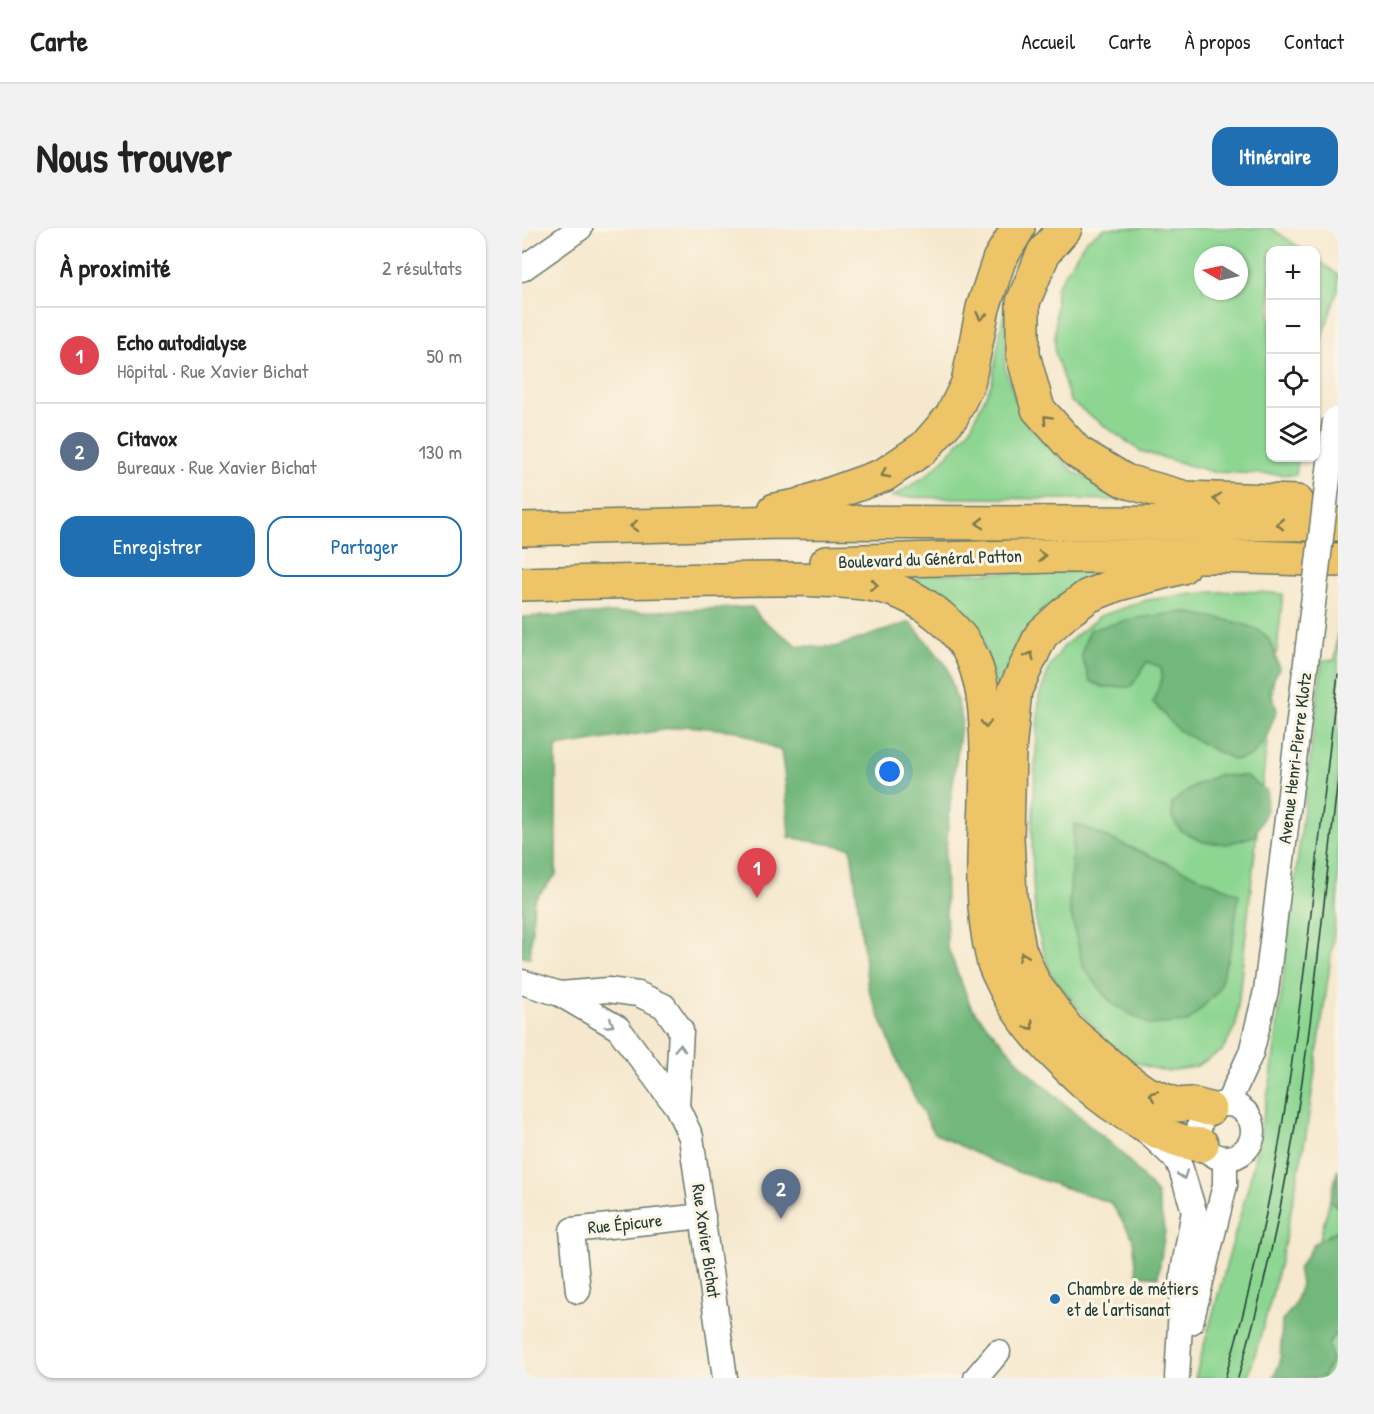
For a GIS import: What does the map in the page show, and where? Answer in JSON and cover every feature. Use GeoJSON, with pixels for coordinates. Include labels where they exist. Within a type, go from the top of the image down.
{"type":"FeatureCollection","features":[{"type":"Feature","properties":{"kind":"highway"},"geometry":{"type":"LineString","coordinates":[[693,524],[798,506],[884,476],[924,448],[952,416],[968,383],[982,308],[999,260],[1018,228]]}},
{"type":"Feature","properties":{"kind":"highway"},"geometry":{"type":"LineString","coordinates":[[1065,228],[1044,252],[1023,302],[1023,356],[1038,409],[1077,452],[1125,481],[1186,498],[1338,504]]}},
{"type":"Feature","properties":{"kind":"highway","name":"Boulevard du Général Patton"},"geometry":{"type":"LineString","coordinates":[[522,529],[778,522],[1338,524]]}},
{"type":"Feature","properties":{"kind":"highway","name":"Boulevard du Général Patton"},"geometry":{"type":"LineString","coordinates":[[522,571],[1054,556],[1217,556],[1338,560]]}},
{"type":"Feature","properties":{"kind":"highway"},"geometry":{"type":"LineString","coordinates":[[1217,556],[1118,584],[1088,596],[1041,635],[1015,690],[1009,752],[1007,837],[1010,896],[1019,949],[1034,984],[1067,1029],[1124,1078],[1144,1092],[1177,1105],[1219,1106]]}},
{"type":"Feature","properties":{"kind":"highway"},"geometry":{"type":"LineString","coordinates":[[522,584],[785,578],[848,581],[884,586],[906,594],[941,617],[959,636],[973,657],[986,711],[984,895],[993,961],[1008,995],[1040,1039],[1095,1092],[1154,1130],[1213,1152]]}},
{"type":"Feature","properties":{"kind":"street"},"geometry":{"type":"LineString","coordinates":[[522,269],[580,228]]}},
{"type":"Feature","properties":{"kind":"street","name":"Avenue Henri-Pierre Klotz"},"geometry":{"type":"LineString","coordinates":[[1177,1378],[1225,1185],[1213,1152],[1199,1134],[1200,1122],[1204,1114],[1219,1106],[1251,1053],[1266,991],[1337,414]]}},
{"type":"Feature","properties":{"kind":"street","name":"Rue Xavier Bichat"},"geometry":{"type":"LineString","coordinates":[[522,982],[560,994],[618,1028],[677,1107],[691,1137],[725,1378]]}},
{"type":"Feature","properties":{"kind":"street","name":"Rue Xavier Bichat"},"geometry":{"type":"LineString","coordinates":[[560,994],[608,990],[638,994],[664,1006],[681,1030],[677,1107]]}},
{"type":"Feature","properties":{"kind":"street"},"geometry":{"type":"LineString","coordinates":[[1213,1152],[1232,1158],[1246,1150],[1253,1135],[1249,1115],[1240,1107],[1219,1106]]}},
{"type":"Feature","properties":{"kind":"street"},"geometry":{"type":"LineString","coordinates":[[1130,1116],[1177,1160],[1194,1211],[1183,1272],[1177,1378]]}},
{"type":"Feature","properties":{"kind":"street","name":"Rue Épicure"},"geometry":{"type":"LineString","coordinates":[[578,1291],[572,1230],[703,1216]]}},
{"type":"Feature","properties":{"kind":"street"},"geometry":{"type":"LineString","coordinates":[[976,1378],[998,1352]]}},
{"type":"Feature","properties":{"kind":"green space"},"geometry":{"type":"Polygon","coordinates":[[[1105,228],[1271,228],[1297,246],[1266,246],[1266,462],[1298,462],[1296,475],[1213,472],[1140,451],[1070,401],[1055,352],[1056,288],[1086,240],[1105,228]]]}},
{"type":"Feature","properties":{"kind":"green space"},"geometry":{"type":"Polygon","coordinates":[[[1320,262],[1338,275],[1338,289],[1320,344],[1320,262]]]}},
{"type":"Feature","properties":{"kind":"green space"},"geometry":{"type":"Polygon","coordinates":[[[1006,297],[1005,368],[1023,420],[1074,472],[1134,500],[892,497],[926,476],[970,429],[992,382],[1006,297]]]}},
{"type":"Feature","properties":{"kind":"green space"},"geometry":{"type":"Polygon","coordinates":[[[1098,572],[1080,582],[997,691],[983,641],[937,591],[897,574],[1098,572]]]}},
{"type":"Feature","properties":{"kind":"green space"},"geometry":{"type":"Polygon","coordinates":[[[1246,591],[1283,594],[1236,1025],[1222,1051],[1195,1067],[1167,1071],[1148,1067],[1123,1056],[1086,1018],[1050,973],[1036,925],[1033,882],[1032,831],[1039,697],[1050,666],[1064,646],[1100,616],[1147,600],[1211,592],[1246,591]]]}},
{"type":"Feature","properties":{"kind":"green space"},"geometry":{"type":"Polygon","coordinates":[[[752,607],[761,619],[798,646],[835,647],[910,622],[947,666],[962,719],[945,861],[947,946],[971,1007],[1028,1072],[1122,1153],[1157,1194],[1165,1232],[1158,1277],[1137,1275],[1133,1238],[1111,1203],[1006,1168],[934,1133],[905,1079],[868,988],[851,848],[789,837],[781,751],[738,731],[688,726],[556,747],[556,875],[534,900],[530,958],[522,957],[522,617],[752,607]]]}},
{"type":"Feature","properties":{"kind":"green space"},"geometry":{"type":"Polygon","coordinates":[[[1185,612],[1249,626],[1264,634],[1272,645],[1279,669],[1269,688],[1277,710],[1266,738],[1252,756],[1235,760],[1178,730],[1153,702],[1162,678],[1161,667],[1147,662],[1131,687],[1103,687],[1090,681],[1081,655],[1089,630],[1136,618],[1185,612]]]}},
{"type":"Feature","properties":{"kind":"green space"},"geometry":{"type":"Polygon","coordinates":[[[1337,634],[1338,896],[1306,1135],[1284,1245],[1248,1378],[1195,1378],[1250,1180],[1271,1078],[1322,660],[1335,660],[1337,634]]]}},
{"type":"Feature","properties":{"kind":"green space"},"geometry":{"type":"Polygon","coordinates":[[[1218,775],[1245,776],[1267,791],[1266,812],[1254,836],[1227,844],[1203,842],[1181,831],[1172,818],[1172,803],[1193,786],[1218,775]]]}},
{"type":"Feature","properties":{"kind":"green space"},"geometry":{"type":"Polygon","coordinates":[[[1074,823],[1239,894],[1232,944],[1218,991],[1188,1022],[1150,1025],[1111,1003],[1083,967],[1069,906],[1074,823]]]}},
{"type":"Feature","properties":{"kind":"green space"},"geometry":{"type":"Polygon","coordinates":[[[1338,1168],[1338,1208],[1330,1200],[1338,1168]]]}},
{"type":"Feature","properties":{"kind":"green space"},"geometry":{"type":"Polygon","coordinates":[[[1338,1170],[1338,1230],[1319,1241],[1338,1170]]]}},
{"type":"Feature","properties":{"kind":"green space"},"geometry":{"type":"Polygon","coordinates":[[[1338,1230],[1338,1334],[1335,1334],[1328,1344],[1331,1359],[1329,1366],[1321,1378],[1273,1378],[1280,1363],[1282,1321],[1294,1306],[1301,1284],[1298,1269],[1315,1243],[1338,1230]]]}},
{"type":"Feature","properties":{"kind":"green space"},"geometry":{"type":"Polygon","coordinates":[[[1335,1334],[1338,1334],[1338,1366],[1328,1378],[1321,1378],[1330,1362],[1328,1344],[1335,1334]]]}},
{"type":"Feature","properties":{"kind":"tram line"},"geometry":{"type":"LineString","coordinates":[[1225,1378],[1255,1266],[1278,1152],[1303,980],[1338,674]]}},
{"type":"Feature","properties":{"kind":"tram line"},"geometry":{"type":"LineString","coordinates":[[1238,1378],[1273,1243],[1297,1114],[1317,970],[1338,778]]}},
{"type":"Feature","properties":{"kind":"place","name":"Echo autodialyse"},"geometry":{"type":"Point","coordinates":[757,898]}},
{"type":"Feature","properties":{"kind":"place","name":"Citavox"},"geometry":{"type":"Point","coordinates":[781,1219]}},
{"type":"Feature","properties":{"kind":"place","name":"Chambre de métiers et de l'artisanat"},"geometry":{"type":"Point","coordinates":[1055,1299]}}]}
